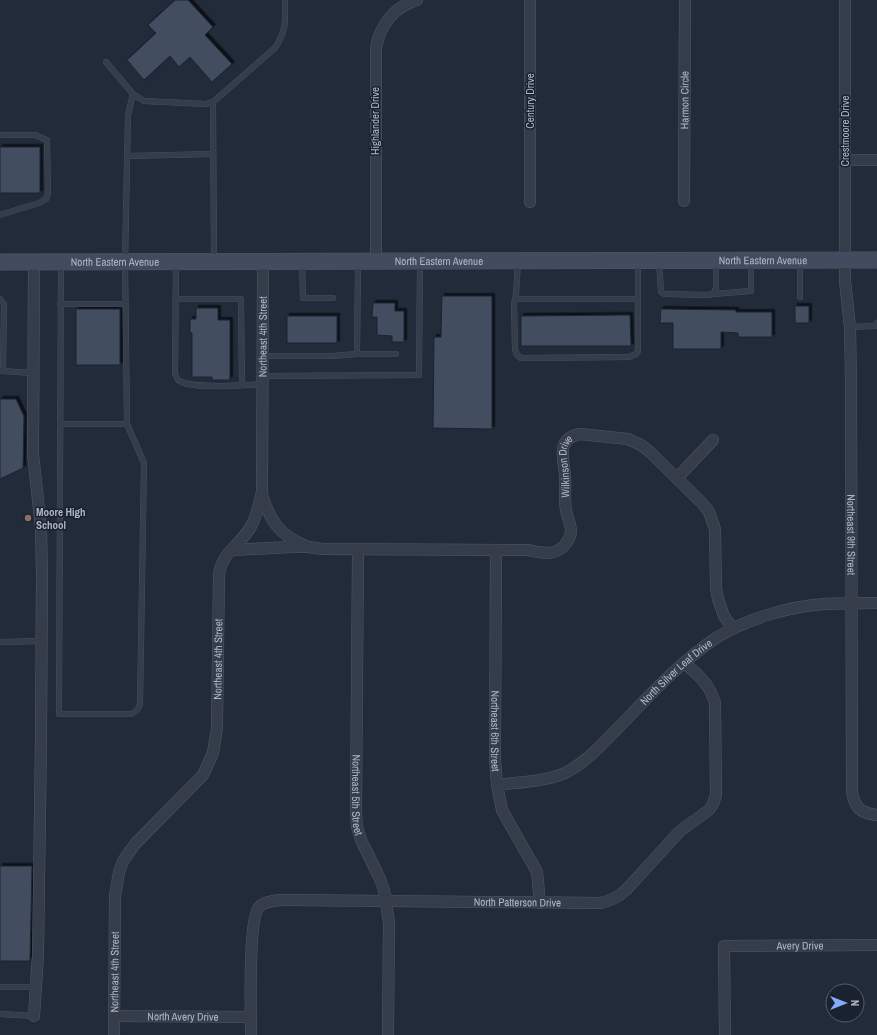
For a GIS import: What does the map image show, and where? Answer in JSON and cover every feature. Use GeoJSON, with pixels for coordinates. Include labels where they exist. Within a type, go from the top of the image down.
{"type":"FeatureCollection","features":[{"type":"Feature","properties":{"kind":"main road","name":"North Eastern Avenue"},"geometry":{"type":"LineString","coordinates":[[0,262],[877,260]]}},
{"type":"Feature","properties":{"kind":"street","name":"Highlander Drive"},"geometry":{"type":"LineString","coordinates":[[376,261],[376,48],[383,26],[394,12],[403,5],[416,0]]}},
{"type":"Feature","properties":{"kind":"street","name":"Century Drive"},"geometry":{"type":"LineString","coordinates":[[530,0],[530,202]]}},
{"type":"Feature","properties":{"kind":"street","name":"Harmon Circle"},"geometry":{"type":"LineString","coordinates":[[684,201],[685,0]]}},
{"type":"Feature","properties":{"kind":"street","name":"Crestmoore Drive"},"geometry":{"type":"LineString","coordinates":[[845,0],[845,261]]}},
{"type":"Feature","properties":{"kind":"street"},"geometry":{"type":"LineString","coordinates":[[845,160],[877,160]]}},
{"type":"Feature","properties":{"kind":"street","name":"Northeast 9th Street"},"geometry":{"type":"LineString","coordinates":[[845,261],[845,281],[850,327],[851,381],[852,792],[857,808],[870,814],[877,815]]}},
{"type":"Feature","properties":{"kind":"street"},"geometry":{"type":"LineString","coordinates":[[34,262],[32,454],[40,528],[41,641],[41,739],[36,987],[34,1016]]}},
{"type":"Feature","properties":{"kind":"street","name":"Northeast 4th Street"},"geometry":{"type":"LineString","coordinates":[[114,1035],[115,896],[119,872],[123,861],[135,844],[202,775],[213,753],[217,728],[218,574],[220,564],[225,556],[245,534],[255,519],[262,492],[263,262]]}},
{"type":"Feature","properties":{"kind":"street","name":"Wilkinson Drive"},"geometry":{"type":"LineString","coordinates":[[232,550],[308,546],[323,549],[528,550],[552,553],[564,547],[570,536],[571,530],[566,508],[565,475],[562,454],[565,443],[573,435],[580,434],[628,439],[635,441],[650,452],[702,503],[709,512],[715,529],[716,588],[718,599],[724,616],[733,629]]}},
{"type":"Feature","properties":{"kind":"street"},"geometry":{"type":"LineString","coordinates":[[676,478],[713,440]]}},
{"type":"Feature","properties":{"kind":"street"},"geometry":{"type":"LineString","coordinates":[[262,492],[271,518],[278,527],[295,541],[308,546]]}},
{"type":"Feature","properties":{"kind":"street","name":"Northeast 5th Street"},"geometry":{"type":"LineString","coordinates":[[358,550],[356,812],[357,828],[361,840],[380,879],[386,901],[389,923],[388,1035]]}},
{"type":"Feature","properties":{"kind":"street","name":"Northeast 6th Street"},"geometry":{"type":"LineString","coordinates":[[496,550],[495,759],[497,785],[502,810],[537,872],[540,902]]}},
{"type":"Feature","properties":{"kind":"street","name":"North Silver Leaf Drive"},"geometry":{"type":"LineString","coordinates":[[497,785],[552,778],[576,767],[589,757],[684,663],[716,638],[733,629],[774,614],[793,609],[825,604],[877,604]]}},
{"type":"Feature","properties":{"kind":"street","name":"North Patterson Drive"},"geometry":{"type":"LineString","coordinates":[[251,1035],[252,933],[255,913],[259,907],[275,900],[600,902],[616,898],[626,890],[680,832],[703,816],[714,804],[716,795],[715,703],[708,686],[698,674],[684,663]]}},
{"type":"Feature","properties":{"kind":"street","name":"Avery Drive"},"geometry":{"type":"LineString","coordinates":[[725,1035],[724,946],[877,945]]}},
{"type":"Feature","properties":{"kind":"street","name":"North Avery Drive"},"geometry":{"type":"LineString","coordinates":[[115,1016],[251,1017]]}},
{"type":"Feature","properties":{"kind":"lane"},"geometry":{"type":"LineString","coordinates":[[106,62],[133,94],[144,101],[206,104],[213,102],[275,48],[282,38],[285,26],[286,0]]}},
{"type":"Feature","properties":{"kind":"lane"},"geometry":{"type":"LineString","coordinates":[[61,262],[59,714],[132,714],[140,705],[144,463],[127,424],[125,262],[128,115],[133,94]]}},
{"type":"Feature","properties":{"kind":"lane"},"geometry":{"type":"LineString","coordinates":[[213,102],[214,262]]}},
{"type":"Feature","properties":{"kind":"lane"},"geometry":{"type":"LineString","coordinates":[[0,135],[35,135],[47,140],[48,184],[46,199],[39,203],[0,215]]}},
{"type":"Feature","properties":{"kind":"lane"},"geometry":{"type":"LineString","coordinates":[[127,156],[213,154]]}},
{"type":"Feature","properties":{"kind":"lane"},"geometry":{"type":"LineString","coordinates":[[302,261],[303,298],[333,298]]}},
{"type":"Feature","properties":{"kind":"lane"},"geometry":{"type":"LineString","coordinates":[[357,354],[358,261]]}},
{"type":"Feature","properties":{"kind":"lane"},"geometry":{"type":"LineString","coordinates":[[176,262],[175,374],[178,380],[201,386],[242,385],[263,380],[419,375],[420,261]]}},
{"type":"Feature","properties":{"kind":"lane"},"geometry":{"type":"LineString","coordinates":[[518,261],[516,299],[514,304],[515,350],[517,355],[521,358],[633,356],[638,351],[638,261]]}},
{"type":"Feature","properties":{"kind":"lane"},"geometry":{"type":"LineString","coordinates":[[659,261],[661,292],[665,294],[708,295],[751,291],[751,261]]}},
{"type":"Feature","properties":{"kind":"lane"},"geometry":{"type":"LineString","coordinates":[[713,294],[716,288],[716,261]]}},
{"type":"Feature","properties":{"kind":"lane"},"geometry":{"type":"LineString","coordinates":[[800,261],[800,297]]}},
{"type":"Feature","properties":{"kind":"lane"},"geometry":{"type":"LineString","coordinates":[[0,299],[4,304],[2,371],[32,373]]}},
{"type":"Feature","properties":{"kind":"lane"},"geometry":{"type":"LineString","coordinates":[[175,299],[241,299],[242,385]]}},
{"type":"Feature","properties":{"kind":"lane"},"geometry":{"type":"LineString","coordinates":[[516,299],[637,299]]}},
{"type":"Feature","properties":{"kind":"lane"},"geometry":{"type":"LineString","coordinates":[[60,304],[126,304]]}},
{"type":"Feature","properties":{"kind":"lane"},"geometry":{"type":"LineString","coordinates":[[850,327],[875,326],[877,323]]}},
{"type":"Feature","properties":{"kind":"lane"},"geometry":{"type":"LineString","coordinates":[[263,356],[396,354]]}},
{"type":"Feature","properties":{"kind":"lane"},"geometry":{"type":"LineString","coordinates":[[60,424],[127,424]]}},
{"type":"Feature","properties":{"kind":"lane"},"geometry":{"type":"LineString","coordinates":[[0,642],[41,641]]}},
{"type":"Feature","properties":{"kind":"lane"},"geometry":{"type":"LineString","coordinates":[[0,986],[36,987]]}},
{"type":"Feature","properties":{"kind":"lane"},"geometry":{"type":"LineString","coordinates":[[0,1014],[34,1016]]}},
{"type":"Feature","properties":{"kind":"building"},"geometry":{"type":"Polygon","coordinates":[[[175,0],[188,0],[213,27],[205,35],[232,64],[212,82],[190,57],[179,67],[170,56],[144,80],[127,60],[156,33],[148,25],[175,0]]]}},
{"type":"Feature","properties":{"kind":"building"},"geometry":{"type":"Polygon","coordinates":[[[0,147],[40,147],[40,193],[0,193],[0,147]]]}},
{"type":"Feature","properties":{"kind":"building"},"geometry":{"type":"Polygon","coordinates":[[[442,296],[492,296],[492,429],[433,428],[434,337],[441,337],[442,296]]]}},
{"type":"Feature","properties":{"kind":"building"},"geometry":{"type":"Polygon","coordinates":[[[373,303],[395,303],[395,311],[404,311],[404,342],[392,342],[392,336],[377,335],[377,317],[372,317],[373,303]]]}},
{"type":"Feature","properties":{"kind":"building"},"geometry":{"type":"Polygon","coordinates":[[[795,306],[809,306],[809,323],[795,323],[795,306]]]}},
{"type":"Feature","properties":{"kind":"building"},"geometry":{"type":"Polygon","coordinates":[[[196,308],[218,308],[218,320],[230,320],[229,380],[212,380],[212,377],[192,377],[192,333],[190,333],[190,319],[196,319],[196,308]]]}},
{"type":"Feature","properties":{"kind":"building"},"geometry":{"type":"Polygon","coordinates":[[[76,309],[120,309],[120,365],[76,365],[76,309]]]}},
{"type":"Feature","properties":{"kind":"building"},"geometry":{"type":"Polygon","coordinates":[[[661,309],[772,312],[772,337],[738,337],[738,333],[721,332],[721,349],[673,349],[673,323],[660,323],[661,309]]]}},
{"type":"Feature","properties":{"kind":"building"},"geometry":{"type":"Polygon","coordinates":[[[630,315],[631,346],[521,346],[521,316],[630,315]]]}},
{"type":"Feature","properties":{"kind":"building"},"geometry":{"type":"Polygon","coordinates":[[[287,316],[337,316],[337,343],[287,343],[287,316]]]}},
{"type":"Feature","properties":{"kind":"building"},"geometry":{"type":"Polygon","coordinates":[[[0,399],[16,399],[24,416],[23,468],[0,479],[0,399]]]}},
{"type":"Feature","properties":{"kind":"building"},"geometry":{"type":"Polygon","coordinates":[[[0,866],[32,866],[30,961],[0,961],[0,866]]]}},
{"type":"Feature","properties":{"kind":"place","name":"Moore High School"},"geometry":{"type":"Point","coordinates":[28,518]}}]}
